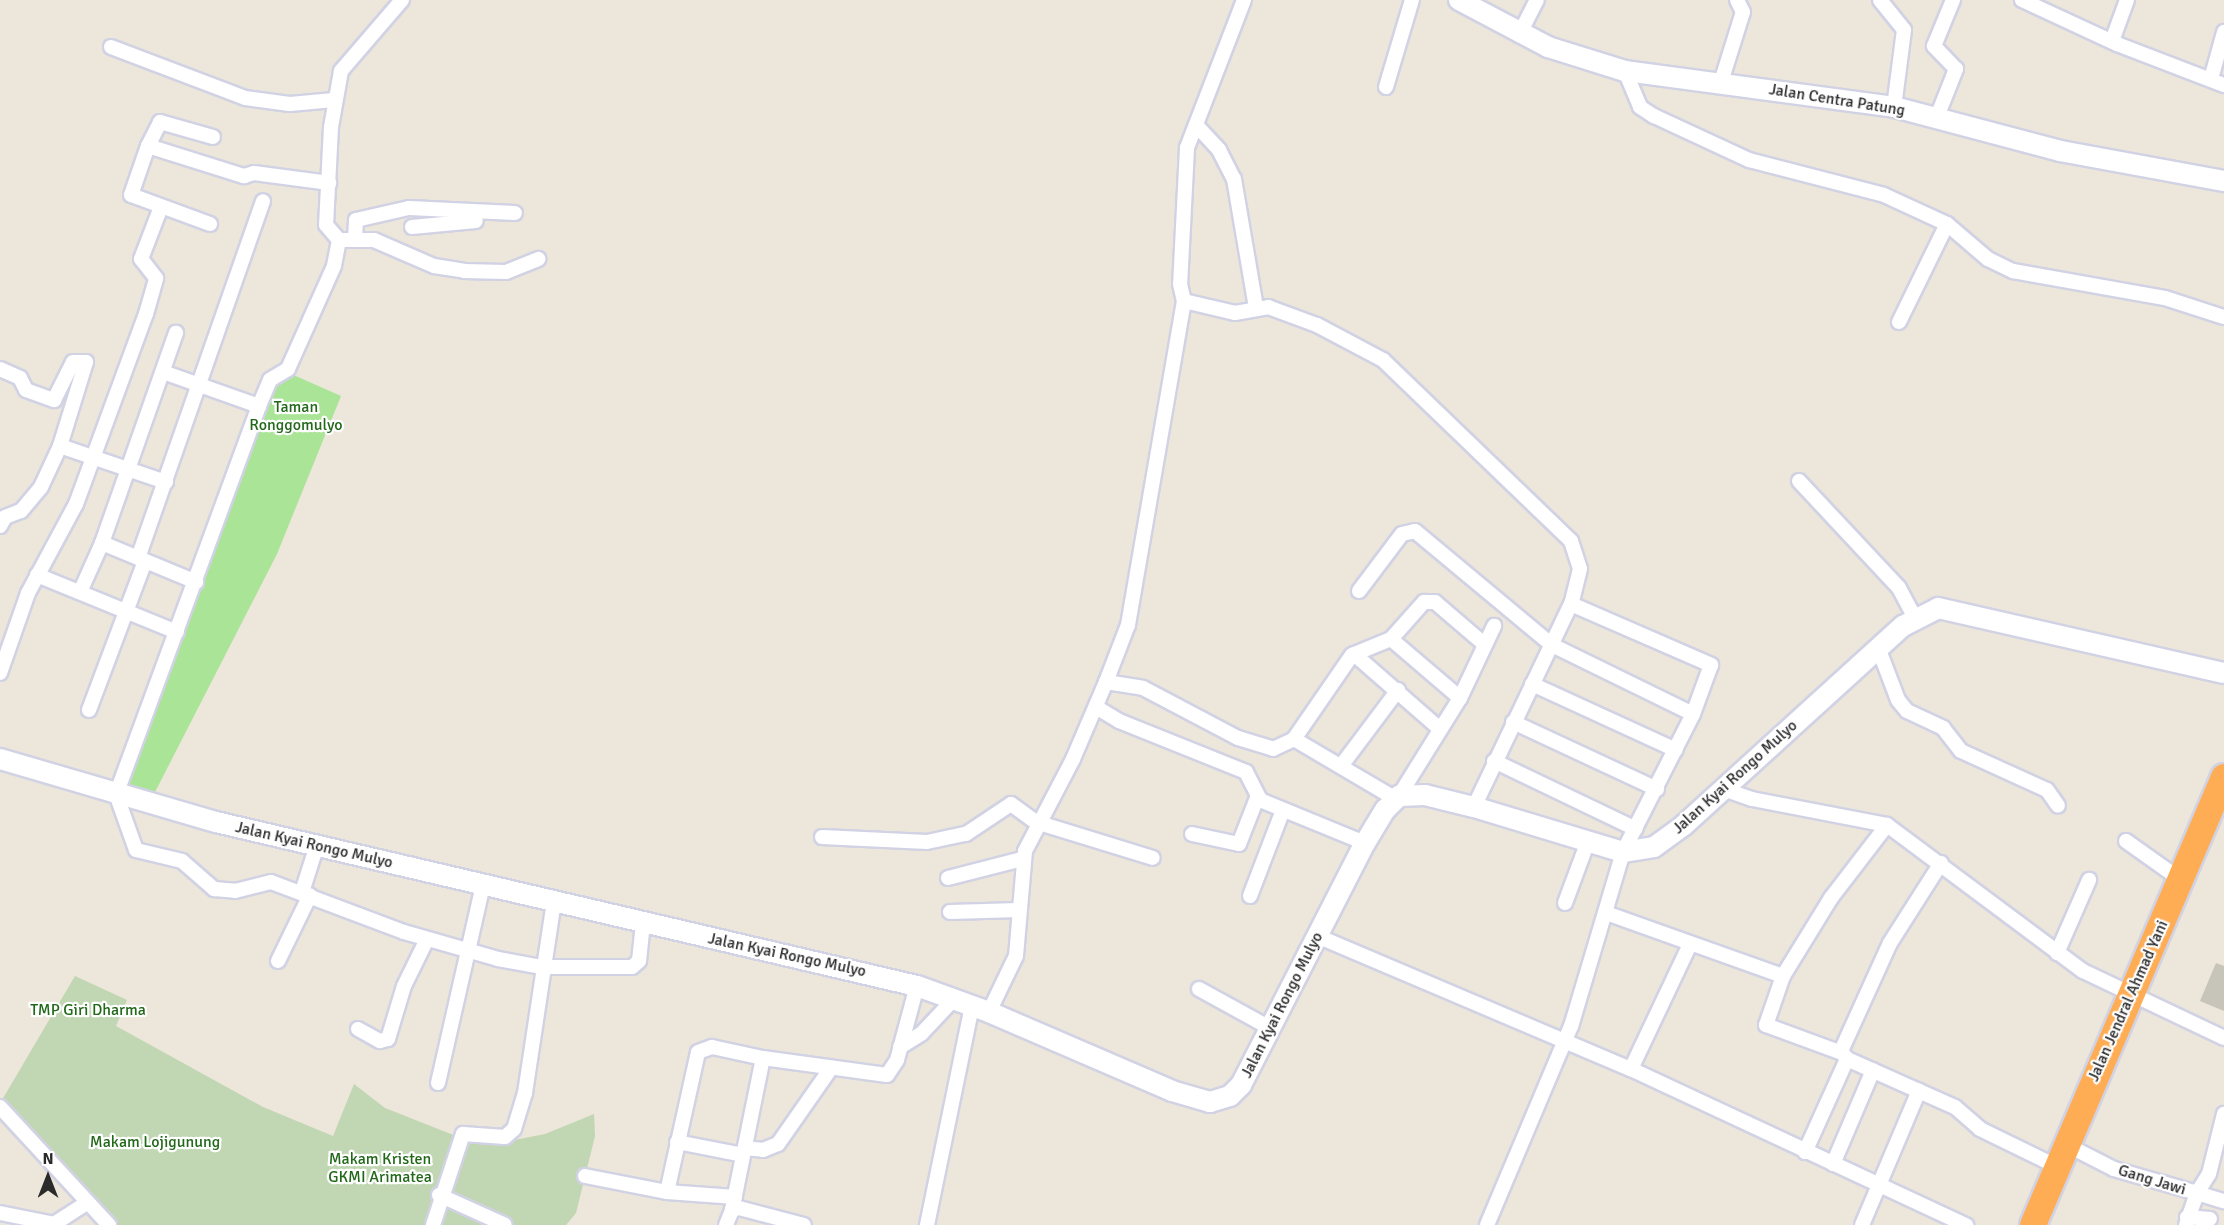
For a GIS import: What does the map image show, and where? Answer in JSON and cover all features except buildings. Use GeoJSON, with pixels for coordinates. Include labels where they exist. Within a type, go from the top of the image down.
{"type":"FeatureCollection","features":[{"type":"Feature","properties":{"kind":"highway","name":"Jalan Jendral Ahmad Yani"},"geometry":{"type":"LineString","coordinates":[[2035,1224],[2060,1155],[2132,997],[2224,777]]}},
{"type":"Feature","properties":{"kind":"street"},"geometry":{"type":"LineString","coordinates":[[339,240],[326,225],[334,100],[345,66],[402,0]]}},
{"type":"Feature","properties":{"kind":"street"},"geometry":{"type":"LineString","coordinates":[[900,1047],[972,1005],[1016,956],[1022,859],[1036,822],[1073,759],[1128,625],[1184,301],[1180,284],[1187,148],[1244,0]]}},
{"type":"Feature","properties":{"kind":"street"},"geometry":{"type":"LineString","coordinates":[[1386,87],[1412,0]]}},
{"type":"Feature","properties":{"kind":"street","name":"Jalan Centra Patung"},"geometry":{"type":"LineString","coordinates":[[1459,0],[1520,35],[1624,70],[1894,107],[2060,151],[2224,182]]}},
{"type":"Feature","properties":{"kind":"street"},"geometry":{"type":"LineString","coordinates":[[1520,35],[1537,0]]}},
{"type":"Feature","properties":{"kind":"street"},"geometry":{"type":"LineString","coordinates":[[1721,82],[1743,12],[1737,0]]}},
{"type":"Feature","properties":{"kind":"street"},"geometry":{"type":"LineString","coordinates":[[1880,0],[1904,30],[1894,107]]}},
{"type":"Feature","properties":{"kind":"street"},"geometry":{"type":"LineString","coordinates":[[1937,117],[1956,69],[1934,46],[1953,0]]}},
{"type":"Feature","properties":{"kind":"street"},"geometry":{"type":"LineString","coordinates":[[2022,0],[2048,5],[2112,41],[2218,82],[2224,32]]}},
{"type":"Feature","properties":{"kind":"street"},"geometry":{"type":"LineString","coordinates":[[2112,41],[2127,0]]}},
{"type":"Feature","properties":{"kind":"street"},"geometry":{"type":"LineString","coordinates":[[111,47],[244,98],[290,104],[334,100]]}},
{"type":"Feature","properties":{"kind":"street"},"geometry":{"type":"LineString","coordinates":[[1624,70],[1640,107],[1700,140],[1749,160],[1868,188],[1947,224],[1988,259],[2013,271],[2165,298],[2224,317]]}},
{"type":"Feature","properties":{"kind":"street"},"geometry":{"type":"LineString","coordinates":[[210,224],[131,195],[148,146],[160,122],[213,137]]}},
{"type":"Feature","properties":{"kind":"street"},"geometry":{"type":"LineString","coordinates":[[1196,125],[1219,150],[1234,179],[1256,308]]}},
{"type":"Feature","properties":{"kind":"street"},"geometry":{"type":"LineString","coordinates":[[148,146],[244,176],[254,173],[329,183]]}},
{"type":"Feature","properties":{"kind":"street"},"geometry":{"type":"LineString","coordinates":[[89,710],[128,609],[166,482],[263,201]]}},
{"type":"Feature","properties":{"kind":"street"},"geometry":{"type":"LineString","coordinates":[[0,673],[37,575],[76,504],[156,284],[141,259],[161,207]]}},
{"type":"Feature","properties":{"kind":"street"},"geometry":{"type":"LineString","coordinates":[[356,239],[356,220],[409,207],[515,213]]}},
{"type":"Feature","properties":{"kind":"street"},"geometry":{"type":"LineString","coordinates":[[412,227],[477,221]]}},
{"type":"Feature","properties":{"kind":"street"},"geometry":{"type":"LineString","coordinates":[[1899,322],[1947,224]]}},
{"type":"Feature","properties":{"kind":"street"},"geometry":{"type":"LineString","coordinates":[[339,240],[356,239],[399,247],[434,266],[464,272],[506,272],[539,259]]}},
{"type":"Feature","properties":{"kind":"street"},"geometry":{"type":"LineString","coordinates":[[339,240],[328,282],[300,345],[288,369],[270,380],[259,406],[116,794],[139,852],[182,861],[214,889],[226,892],[259,882],[306,893],[427,939],[466,951],[542,967],[634,967],[639,961],[643,924]]}},
{"type":"Feature","properties":{"kind":"street"},"geometry":{"type":"LineString","coordinates":[[1184,301],[1235,313],[1268,307],[1317,325],[1383,360],[1571,541],[1580,569],[1570,604],[1474,807]]}},
{"type":"Feature","properties":{"kind":"street"},"geometry":{"type":"LineString","coordinates":[[80,592],[102,543],[130,468],[176,333]]}},
{"type":"Feature","properties":{"kind":"street"},"geometry":{"type":"LineString","coordinates":[[0,369],[20,378],[26,390],[54,400],[72,362],[86,362],[60,446],[41,487],[21,511],[4,517],[0,526]]}},
{"type":"Feature","properties":{"kind":"street"},"geometry":{"type":"LineString","coordinates":[[163,372],[259,406]]}},
{"type":"Feature","properties":{"kind":"street"},"geometry":{"type":"LineString","coordinates":[[60,446],[166,482]]}},
{"type":"Feature","properties":{"kind":"street"},"geometry":{"type":"LineString","coordinates":[[1799,481],[1899,588],[1915,618]]}},
{"type":"Feature","properties":{"kind":"street"},"geometry":{"type":"LineString","coordinates":[[1359,591],[1402,534],[1414,531],[1552,645],[1693,714]]}},
{"type":"Feature","properties":{"kind":"street"},"geometry":{"type":"LineString","coordinates":[[102,543],[196,582]]}},
{"type":"Feature","properties":{"kind":"street"},"geometry":{"type":"LineString","coordinates":[[37,575],[128,609],[177,632]]}},
{"type":"Feature","properties":{"kind":"street"},"geometry":{"type":"LineString","coordinates":[[1106,682],[1143,688],[1179,703],[1263,748],[1273,749],[1294,739],[1321,694],[1354,654],[1391,639],[1424,602],[1431,600],[1484,644]]}},
{"type":"Feature","properties":{"kind":"street"},"geometry":{"type":"LineString","coordinates":[[1487,1225],[1565,1041],[1623,852],[1657,789],[1711,674],[1709,661],[1570,604]]}},
{"type":"Feature","properties":{"kind":"street","name":"Jalan Kyai Rongo Mulyo"},"geometry":{"type":"LineString","coordinates":[[0,759],[116,794],[317,845],[643,924],[917,986],[972,1005],[1172,1091],[1210,1102],[1230,1096],[1241,1085],[1365,843],[1397,797],[1425,795],[1474,807],[1587,844],[1623,852],[1640,851],[1664,841],[1915,618],[1927,610],[1949,608],[2224,673]]}},
{"type":"Feature","properties":{"kind":"street"},"geometry":{"type":"LineString","coordinates":[[1294,739],[1397,797],[1460,698],[1494,626]]}},
{"type":"Feature","properties":{"kind":"street"},"geometry":{"type":"LineString","coordinates":[[1391,639],[1460,698]]}},
{"type":"Feature","properties":{"kind":"street"},"geometry":{"type":"LineString","coordinates":[[1879,650],[1898,700],[1907,711],[1943,728],[1961,751],[2047,790],[2058,806]]}},
{"type":"Feature","properties":{"kind":"street"},"geometry":{"type":"LineString","coordinates":[[1354,654],[1440,729]]}},
{"type":"Feature","properties":{"kind":"street"},"geometry":{"type":"LineString","coordinates":[[1532,684],[1676,750]]}},
{"type":"Feature","properties":{"kind":"street"},"geometry":{"type":"LineString","coordinates":[[1341,766],[1398,690]]}},
{"type":"Feature","properties":{"kind":"street"},"geometry":{"type":"LineString","coordinates":[[1095,707],[1119,721],[1246,772],[1257,798],[1365,843]]}},
{"type":"Feature","properties":{"kind":"street"},"geometry":{"type":"LineString","coordinates":[[1513,722],[1657,789]]}},
{"type":"Feature","properties":{"kind":"street"},"geometry":{"type":"LineString","coordinates":[[1494,761],[1636,829]]}},
{"type":"Feature","properties":{"kind":"street"},"geometry":{"type":"LineString","coordinates":[[1723,789],[1752,800],[1887,825],[1941,863],[2057,952],[2132,997],[2224,1038]]}},
{"type":"Feature","properties":{"kind":"street"},"geometry":{"type":"LineString","coordinates":[[1191,834],[1239,844],[1257,798]]}},
{"type":"Feature","properties":{"kind":"street"},"geometry":{"type":"LineString","coordinates":[[822,837],[927,842],[966,834],[1011,804],[1036,822],[1153,858]]}},
{"type":"Feature","properties":{"kind":"street"},"geometry":{"type":"LineString","coordinates":[[1250,896],[1283,810]]}},
{"type":"Feature","properties":{"kind":"street"},"geometry":{"type":"LineString","coordinates":[[1606,913],[1783,976],[1822,912],[1887,825]]}},
{"type":"Feature","properties":{"kind":"street"},"geometry":{"type":"LineString","coordinates":[[2126,841],[2181,880]]}},
{"type":"Feature","properties":{"kind":"street"},"geometry":{"type":"LineString","coordinates":[[1565,903],[1587,844]]}},
{"type":"Feature","properties":{"kind":"street"},"geometry":{"type":"LineString","coordinates":[[278,962],[306,893],[317,845]]}},
{"type":"Feature","properties":{"kind":"street"},"geometry":{"type":"LineString","coordinates":[[948,878],[1022,859]]}},
{"type":"Feature","properties":{"kind":"street"},"geometry":{"type":"LineString","coordinates":[[1805,1152],[1844,1056],[1843,1039],[1890,944],[1941,863]]}},
{"type":"Feature","properties":{"kind":"street"},"geometry":{"type":"LineString","coordinates":[[2057,952],[2089,880]]}},
{"type":"Feature","properties":{"kind":"street"},"geometry":{"type":"LineString","coordinates":[[438,1083],[466,951],[483,885]]}},
{"type":"Feature","properties":{"kind":"street"},"geometry":{"type":"LineString","coordinates":[[433,1225],[439,1195],[463,1134],[505,1137],[514,1129],[525,1093],[542,967],[554,902]]}},
{"type":"Feature","properties":{"kind":"street"},"geometry":{"type":"LineString","coordinates":[[950,912],[1019,910]]}},
{"type":"Feature","properties":{"kind":"street"},"geometry":{"type":"LineString","coordinates":[[1317,936],[1631,1069],[1805,1152],[1881,1183],[1966,1225]]}},
{"type":"Feature","properties":{"kind":"street"},"geometry":{"type":"LineString","coordinates":[[358,1029],[381,1041],[388,1039],[404,986],[427,939]]}},
{"type":"Feature","properties":{"kind":"street"},"geometry":{"type":"LineString","coordinates":[[1631,1069],[1690,944]]}},
{"type":"Feature","properties":{"kind":"street","name":"Gang Jawi"},"geometry":{"type":"LineString","coordinates":[[1783,976],[1766,1025],[1844,1056],[1955,1107],[1980,1129],[2060,1155],[2197,1193],[2210,1174],[2224,1114]]}},
{"type":"Feature","properties":{"kind":"street"},"geometry":{"type":"LineString","coordinates":[[667,1192],[677,1142],[701,1049],[887,1075],[900,1047],[917,986]]}},
{"type":"Feature","properties":{"kind":"street"},"geometry":{"type":"LineString","coordinates":[[1199,989],[1270,1028]]}},
{"type":"Feature","properties":{"kind":"street"},"geometry":{"type":"LineString","coordinates":[[927,1225],[972,1005]]}},
{"type":"Feature","properties":{"kind":"street"},"geometry":{"type":"LineString","coordinates":[[726,1225],[733,1203],[763,1058]]}},
{"type":"Feature","properties":{"kind":"street"},"geometry":{"type":"LineString","coordinates":[[677,1142],[744,1152],[763,1150],[778,1144],[831,1068]]}},
{"type":"Feature","properties":{"kind":"street"},"geometry":{"type":"LineString","coordinates":[[1833,1164],[1874,1070]]}},
{"type":"Feature","properties":{"kind":"street"},"geometry":{"type":"LineString","coordinates":[[1862,1225],[1919,1090]]}},
{"type":"Feature","properties":{"kind":"street"},"geometry":{"type":"LineString","coordinates":[[0,1107],[109,1225]]}},
{"type":"Feature","properties":{"kind":"street"},"geometry":{"type":"LineString","coordinates":[[585,1176],[733,1203],[804,1225]]}},
{"type":"Feature","properties":{"kind":"street"},"geometry":{"type":"LineString","coordinates":[[2210,1219],[2187,1221],[2197,1193],[2224,1201]]}},
{"type":"Feature","properties":{"kind":"street"},"geometry":{"type":"LineString","coordinates":[[439,1195],[505,1225]]}},
{"type":"Feature","properties":{"kind":"street"},"geometry":{"type":"LineString","coordinates":[[0,1213],[54,1224],[88,1202]]}},
{"type":"Feature","properties":{"kind":"green space","name":"Taman Ronggomulyo"},"geometry":{"type":"Polygon","coordinates":[[[289,373],[341,396],[277,554],[154,794],[122,787],[272,384],[289,373]]]}},
{"type":"Feature","properties":{"kind":"green space"},"geometry":{"type":"Polygon","coordinates":[[[75,976],[127,1000],[116,1026],[263,1107],[333,1136],[354,1084],[385,1108],[466,1140],[509,1141],[545,1134],[594,1114],[595,1136],[576,1213],[566,1225],[117,1225],[2,1100],[75,976]]]}},
{"type":"Feature","properties":{"kind":"park label","name":"TMP Giri Dharma"},"geometry":{"type":"Point","coordinates":[88,1010]}},
{"type":"Feature","properties":{"kind":"park label","name":"Makam Lojigunung"},"geometry":{"type":"Point","coordinates":[155,1142]}},
{"type":"Feature","properties":{"kind":"park label","name":"Makam Kristen GKMI Arimatea"},"geometry":{"type":"Point","coordinates":[380,1168]}}]}
